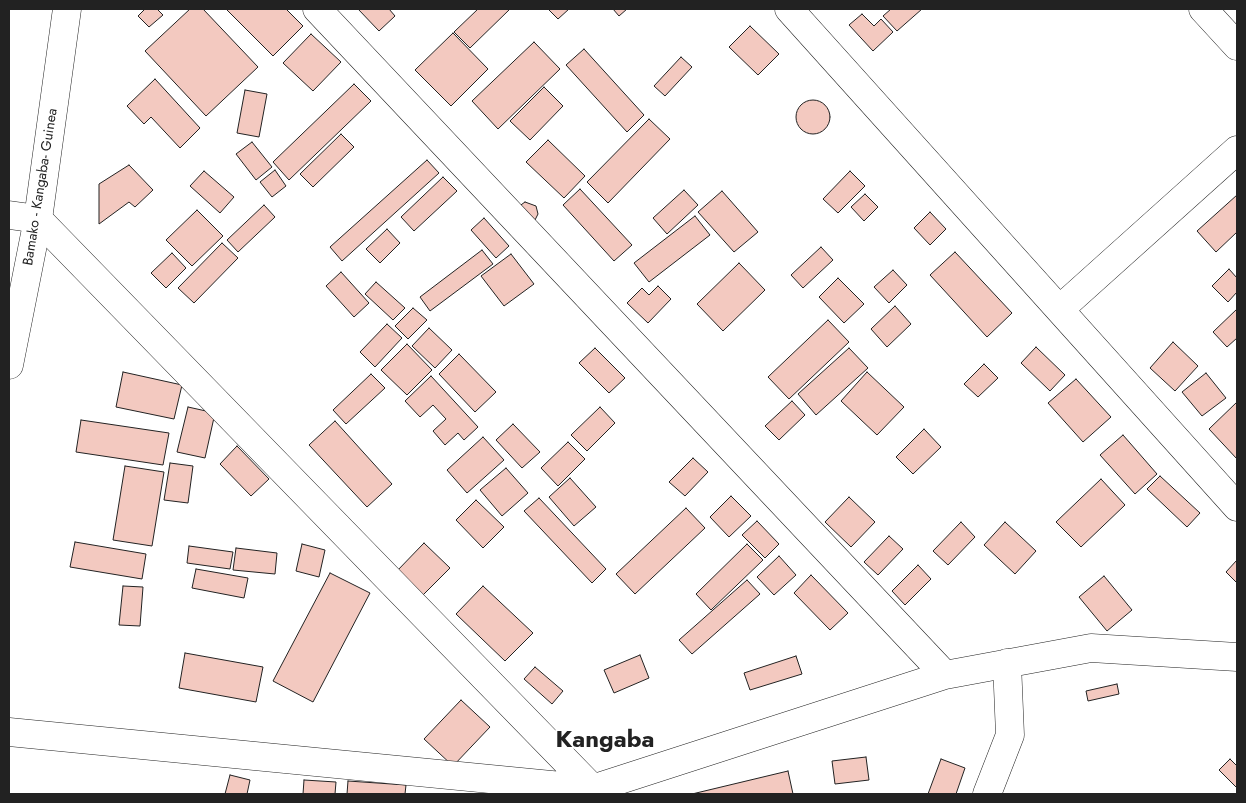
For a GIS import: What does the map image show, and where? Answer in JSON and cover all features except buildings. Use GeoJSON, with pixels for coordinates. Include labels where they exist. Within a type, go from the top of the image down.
{"type":"FeatureCollection","features":[{"type":"Feature","properties":{"kind":"street","name":"Bamako - Kangaba- Guinea"},"geometry":{"type":"LineString","coordinates":[[9,364],[38,218],[67,9]]}},
{"type":"Feature","properties":{"kind":"street"},"geometry":{"type":"LineString","coordinates":[[317,9],[945,675]]}},
{"type":"Feature","properties":{"kind":"street"},"geometry":{"type":"LineString","coordinates":[[789,9],[1060,308],[1237,507]]}},
{"type":"Feature","properties":{"kind":"street"},"geometry":{"type":"LineString","coordinates":[[1203,9],[1237,46]]}},
{"type":"Feature","properties":{"kind":"street"},"geometry":{"type":"LineString","coordinates":[[1060,308],[1237,150]]}},
{"type":"Feature","properties":{"kind":"street"},"geometry":{"type":"LineString","coordinates":[[9,215],[38,218],[595,792]]}},
{"type":"Feature","properties":{"kind":"street"},"geometry":{"type":"LineString","coordinates":[[9,732],[595,792],[945,675],[1092,648],[1237,657]]}},
{"type":"Feature","properties":{"kind":"street"},"geometry":{"type":"LineString","coordinates":[[987,794],[1010,735],[1007,663]]}},
{"type":"Feature","properties":{"kind":"district","name":"Kangaba"},"geometry":{"type":"Point","coordinates":[605,741]}}]}
